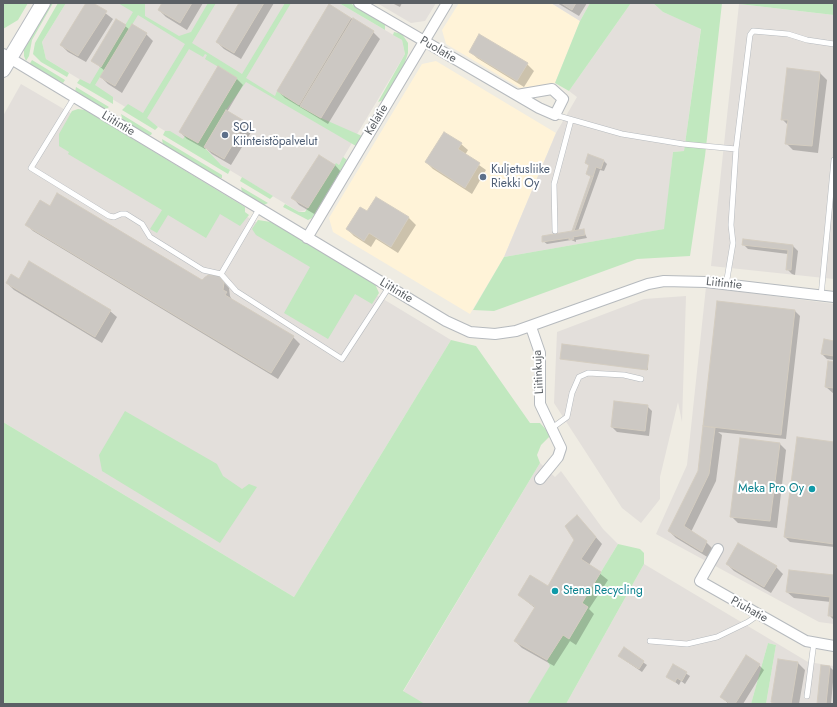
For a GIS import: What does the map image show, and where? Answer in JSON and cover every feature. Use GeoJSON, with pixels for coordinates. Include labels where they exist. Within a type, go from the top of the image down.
{"type":"FeatureCollection","features":[{"type":"Feature","properties":{"kind":"street"},"geometry":{"type":"LineString","coordinates":[[5,61],[43,3]]}},
{"type":"Feature","properties":{"kind":"street","name":"Puolatie"},"geometry":{"type":"LineString","coordinates":[[360,3],[423,42],[539,108],[555,115]]}},
{"type":"Feature","properties":{"kind":"street","name":"Kelatie"},"geometry":{"type":"LineString","coordinates":[[307,238],[447,3]]}},
{"type":"Feature","properties":{"kind":"street","name":"Liitintie"},"geometry":{"type":"LineString","coordinates":[[5,61],[74,98],[446,322],[470,332],[495,334],[516,331],[531,327],[648,284],[674,280],[834,297]]}},
{"type":"Feature","properties":{"kind":"street"},"geometry":{"type":"LineString","coordinates":[[517,95],[552,89],[563,99],[555,115]]}},
{"type":"Feature","properties":{"kind":"street","name":"Liitinkuja"},"geometry":{"type":"LineString","coordinates":[[531,327],[540,353],[540,404],[561,448],[558,457],[540,479]]}},
{"type":"Feature","properties":{"kind":"street","name":"Piuhatie"},"geometry":{"type":"LineString","coordinates":[[718,549],[700,581],[806,641],[834,646]]}},
{"type":"Feature","properties":{"kind":"lane"},"geometry":{"type":"LineString","coordinates":[[726,285],[733,243],[732,225],[736,149],[750,34],[753,31],[788,34],[807,40],[834,44]]}},
{"type":"Feature","properties":{"kind":"lane"},"geometry":{"type":"LineString","coordinates":[[74,98],[31,168],[109,216],[114,217],[121,214],[126,214],[142,224],[150,237],[203,270],[221,274],[236,291],[342,359],[389,287]]}},
{"type":"Feature","properties":{"kind":"lane"},"geometry":{"type":"LineString","coordinates":[[555,115],[622,134],[683,144],[736,149]]}},
{"type":"Feature","properties":{"kind":"lane"},"geometry":{"type":"LineString","coordinates":[[555,230],[554,184],[571,120]]}},
{"type":"Feature","properties":{"kind":"lane"},"geometry":{"type":"LineString","coordinates":[[821,296],[834,160]]}},
{"type":"Feature","properties":{"kind":"lane"},"geometry":{"type":"LineString","coordinates":[[221,274],[259,209]]}},
{"type":"Feature","properties":{"kind":"lane"},"geometry":{"type":"LineString","coordinates":[[552,428],[567,417],[572,393],[579,377],[588,373],[624,375],[641,379]]}},
{"type":"Feature","properties":{"kind":"lane"},"geometry":{"type":"LineString","coordinates":[[650,641],[687,644],[717,637],[748,622],[758,615]]}},
{"type":"Feature","properties":{"kind":"lane"},"geometry":{"type":"LineString","coordinates":[[807,696],[814,642]]}},
{"type":"Feature","properties":{"kind":"shaded area"},"geometry":{"type":"Polygon","coordinates":[[[66,3],[339,3],[402,40],[405,54],[313,208],[299,212],[46,59],[42,42],[66,3]]]}},
{"type":"Feature","properties":{"kind":"shaded area"},"geometry":{"type":"Polygon","coordinates":[[[377,3],[436,3],[425,21],[411,23],[377,3]]]}},
{"type":"Feature","properties":{"kind":"shaded area"},"geometry":{"type":"Polygon","coordinates":[[[459,3],[551,3],[580,21],[555,83],[520,88],[446,44],[442,30],[459,3]]]}},
{"type":"Feature","properties":{"kind":"shaded area"},"geometry":{"type":"Polygon","coordinates":[[[551,3],[590,3],[580,21],[551,3]]]}},
{"type":"Feature","properties":{"kind":"shaded area"},"geometry":{"type":"Polygon","coordinates":[[[631,3],[653,3],[663,12],[701,28],[684,151],[673,152],[665,229],[504,257],[556,133],[577,97],[569,91],[631,3]]]}},
{"type":"Feature","properties":{"kind":"shaded area"},"geometry":{"type":"Polygon","coordinates":[[[739,4],[834,15],[834,279],[711,266],[739,4]]]}},
{"type":"Feature","properties":{"kind":"shaded area"},"geometry":{"type":"Polygon","coordinates":[[[436,61],[556,133],[504,257],[470,314],[333,232],[329,218],[422,64],[436,61]],[[376,197],[367,211],[360,207],[346,229],[364,241],[369,233],[391,247],[409,217],[376,197]]]}},
{"type":"Feature","properties":{"kind":"shaded area"},"geometry":{"type":"Polygon","coordinates":[[[21,84],[211,195],[451,340],[294,597],[3,422],[3,116],[21,84]]]}},
{"type":"Feature","properties":{"kind":"shaded area"},"geometry":{"type":"Polygon","coordinates":[[[706,287],[834,304],[834,624],[819,622],[656,534],[687,465],[706,287]]]}},
{"type":"Feature","properties":{"kind":"shaded area"},"geometry":{"type":"Polygon","coordinates":[[[686,296],[682,422],[678,402],[660,477],[660,499],[641,523],[622,508],[554,403],[557,332],[644,299],[686,296]]]}},
{"type":"Feature","properties":{"kind":"shaded area"},"geometry":{"type":"Polygon","coordinates":[[[540,463],[555,477],[561,471],[603,529],[618,544],[582,603],[588,607],[527,704],[425,704],[403,692],[540,463]]]}},
{"type":"Feature","properties":{"kind":"shaded area"},"geometry":{"type":"Polygon","coordinates":[[[644,564],[808,662],[834,666],[834,704],[766,704],[776,645],[768,643],[751,704],[566,704],[644,564]]]}},
{"type":"Feature","properties":{"kind":"green space"},"geometry":{"type":"Polygon","coordinates":[[[3,3],[28,3],[18,20],[3,29],[3,3]]]}},
{"type":"Feature","properties":{"kind":"green space"},"geometry":{"type":"Polygon","coordinates":[[[48,3],[53,3],[32,40],[29,56],[26,61],[24,56],[24,46],[48,3]]]}},
{"type":"Feature","properties":{"kind":"green space"},"geometry":{"type":"Polygon","coordinates":[[[58,3],[66,3],[42,42],[46,59],[69,73],[67,77],[41,62],[33,54],[35,43],[58,3]]]}},
{"type":"Feature","properties":{"kind":"green space"},"geometry":{"type":"Polygon","coordinates":[[[118,3],[145,3],[145,16],[179,36],[191,32],[208,3],[216,3],[192,43],[242,74],[285,3],[291,3],[246,78],[275,96],[277,91],[321,118],[362,136],[356,146],[246,82],[226,110],[204,147],[221,165],[230,170],[228,174],[163,135],[165,131],[170,131],[183,139],[185,136],[198,143],[237,78],[205,59],[207,55],[205,54],[203,57],[189,49],[147,118],[158,127],[155,130],[122,110],[128,104],[143,113],[185,44],[138,15],[95,85],[113,97],[113,104],[77,83],[80,79],[90,84],[133,12],[118,3]]]}},
{"type":"Feature","properties":{"kind":"green space"},"geometry":{"type":"Polygon","coordinates":[[[339,3],[350,3],[385,24],[385,30],[339,3]]]}},
{"type":"Feature","properties":{"kind":"green space"},"geometry":{"type":"Polygon","coordinates":[[[590,3],[631,3],[569,91],[555,83],[580,21],[590,3]]]}},
{"type":"Feature","properties":{"kind":"green space"},"geometry":{"type":"Polygon","coordinates":[[[653,3],[722,3],[705,156],[690,256],[637,259],[494,311],[473,310],[504,257],[664,229],[673,152],[684,151],[701,29],[663,12],[653,3]]]}},
{"type":"Feature","properties":{"kind":"green space"},"geometry":{"type":"Polygon","coordinates":[[[834,3],[834,15],[739,4],[834,3]]]}},
{"type":"Feature","properties":{"kind":"green space"},"geometry":{"type":"Polygon","coordinates":[[[394,32],[402,34],[408,43],[408,53],[404,65],[383,100],[378,102],[405,54],[402,40],[393,35],[394,32]]]}},
{"type":"Feature","properties":{"kind":"green space"},"geometry":{"type":"Polygon","coordinates":[[[32,60],[65,80],[63,83],[29,65],[32,60]]]}},
{"type":"Feature","properties":{"kind":"green space"},"geometry":{"type":"Polygon","coordinates":[[[76,87],[109,107],[105,110],[75,92],[76,87]]]}},
{"type":"Feature","properties":{"kind":"green space"},"geometry":{"type":"Polygon","coordinates":[[[78,109],[85,110],[245,207],[245,212],[249,215],[240,226],[220,214],[206,238],[168,215],[157,233],[150,229],[162,210],[68,154],[69,152],[59,146],[59,134],[72,111],[78,109]]]}},
{"type":"Feature","properties":{"kind":"green space"},"geometry":{"type":"Polygon","coordinates":[[[121,114],[152,133],[151,135],[146,135],[123,121],[121,114]]]}},
{"type":"Feature","properties":{"kind":"green space"},"geometry":{"type":"Polygon","coordinates":[[[162,139],[222,175],[222,178],[215,177],[163,145],[162,139]]]}},
{"type":"Feature","properties":{"kind":"green space"},"geometry":{"type":"Polygon","coordinates":[[[343,157],[347,160],[312,218],[308,220],[283,207],[285,204],[299,212],[305,212],[336,163],[339,165],[343,157]]]}},
{"type":"Feature","properties":{"kind":"green space"},"geometry":{"type":"Polygon","coordinates":[[[242,177],[273,196],[270,199],[240,181],[242,177]]]}},
{"type":"Feature","properties":{"kind":"green space"},"geometry":{"type":"Polygon","coordinates":[[[241,187],[268,203],[264,205],[242,192],[241,187]]]}},
{"type":"Feature","properties":{"kind":"green space"},"geometry":{"type":"Polygon","coordinates":[[[258,220],[271,222],[375,284],[379,293],[372,304],[355,294],[328,339],[284,313],[310,267],[256,235],[252,229],[258,220]]]}},
{"type":"Feature","properties":{"kind":"green space"},"geometry":{"type":"Polygon","coordinates":[[[451,340],[476,346],[530,423],[540,423],[551,435],[541,445],[537,455],[540,463],[403,691],[425,704],[3,704],[3,422],[294,597],[451,340]]]}},
{"type":"Feature","properties":{"kind":"green space"},"geometry":{"type":"Polygon","coordinates":[[[125,411],[217,464],[223,476],[242,489],[249,484],[257,487],[220,543],[102,471],[99,455],[125,411]]]}},
{"type":"Feature","properties":{"kind":"green space"},"geometry":{"type":"Polygon","coordinates":[[[618,544],[640,549],[644,553],[644,564],[566,704],[527,704],[550,666],[547,660],[563,635],[569,638],[588,607],[582,603],[618,544]]]}},
{"type":"Feature","properties":{"kind":"green space"},"geometry":{"type":"Polygon","coordinates":[[[768,643],[776,645],[766,704],[751,704],[768,643]]]}},
{"type":"Feature","properties":{"kind":"building"},"geometry":{"type":"Polygon","coordinates":[[[86,3],[93,3],[107,11],[78,56],[60,45],[86,3]]]}},
{"type":"Feature","properties":{"kind":"building"},"geometry":{"type":"Polygon","coordinates":[[[162,3],[192,3],[180,23],[158,10],[162,3]]]}},
{"type":"Feature","properties":{"kind":"building"},"geometry":{"type":"Polygon","coordinates":[[[239,3],[264,3],[234,53],[216,42],[239,3]]]}},
{"type":"Feature","properties":{"kind":"building"},"geometry":{"type":"Polygon","coordinates":[[[561,3],[576,3],[572,10],[561,3]]]}},
{"type":"Feature","properties":{"kind":"building"},"geometry":{"type":"Polygon","coordinates":[[[329,4],[351,18],[299,105],[277,91],[329,4]]]}},
{"type":"Feature","properties":{"kind":"building"},"geometry":{"type":"Polygon","coordinates":[[[353,18],[374,31],[321,118],[300,106],[353,18]]]}},
{"type":"Feature","properties":{"kind":"building"},"geometry":{"type":"Polygon","coordinates":[[[116,19],[126,25],[101,67],[91,61],[116,19]]]}},
{"type":"Feature","properties":{"kind":"building"},"geometry":{"type":"Polygon","coordinates":[[[132,24],[147,33],[115,86],[100,77],[132,24]]]}},
{"type":"Feature","properties":{"kind":"building"},"geometry":{"type":"Polygon","coordinates":[[[479,34],[528,63],[517,81],[469,52],[479,34]]]}},
{"type":"Feature","properties":{"kind":"building"},"geometry":{"type":"Polygon","coordinates":[[[218,66],[237,78],[198,143],[179,132],[218,66]]]}},
{"type":"Feature","properties":{"kind":"building"},"geometry":{"type":"Polygon","coordinates":[[[787,68],[820,72],[812,146],[785,144],[788,120],[781,120],[787,68]]]}},
{"type":"Feature","properties":{"kind":"building","name":"SOL Kiinteistöpalvelut"},"geometry":{"type":"Polygon","coordinates":[[[226,110],[246,122],[224,159],[204,147],[226,110]]]}},
{"type":"Feature","properties":{"kind":"building"},"geometry":{"type":"Polygon","coordinates":[[[444,132],[462,143],[458,149],[480,163],[465,188],[425,162],[444,132]]]}},
{"type":"Feature","properties":{"kind":"building"},"geometry":{"type":"Polygon","coordinates":[[[588,154],[604,160],[601,169],[596,167],[593,177],[586,174],[589,165],[585,163],[588,154]]]}},
{"type":"Feature","properties":{"kind":"building"},"geometry":{"type":"Polygon","coordinates":[[[319,155],[335,165],[308,208],[291,198],[319,155]]]}},
{"type":"Feature","properties":{"kind":"building"},"geometry":{"type":"Polygon","coordinates":[[[591,176],[593,177],[574,231],[572,231],[591,176]]]}},
{"type":"Feature","properties":{"kind":"building"},"geometry":{"type":"Polygon","coordinates":[[[57,193],[202,280],[208,275],[218,275],[224,283],[223,290],[227,292],[225,295],[294,336],[271,373],[25,225],[40,200],[50,206],[57,193]]]}},
{"type":"Feature","properties":{"kind":"building"},"geometry":{"type":"Polygon","coordinates":[[[376,197],[409,217],[391,247],[369,233],[364,241],[346,229],[360,207],[367,211],[376,197]]]}},
{"type":"Feature","properties":{"kind":"building"},"geometry":{"type":"Polygon","coordinates":[[[584,229],[585,235],[573,237],[574,239],[569,240],[569,238],[542,242],[542,236],[584,229]]]}},
{"type":"Feature","properties":{"kind":"building"},"geometry":{"type":"Polygon","coordinates":[[[743,239],[793,245],[791,270],[786,270],[788,250],[742,245],[743,239]]]}},
{"type":"Feature","properties":{"kind":"building"},"geometry":{"type":"Polygon","coordinates":[[[29,261],[111,310],[95,337],[6,283],[11,274],[19,279],[29,261]]]}},
{"type":"Feature","properties":{"kind":"building"},"geometry":{"type":"Polygon","coordinates":[[[717,301],[795,310],[781,435],[703,426],[717,301]]]}},
{"type":"Feature","properties":{"kind":"building"},"geometry":{"type":"Polygon","coordinates":[[[824,339],[834,341],[834,356],[821,354],[824,339]]]}},
{"type":"Feature","properties":{"kind":"building"},"geometry":{"type":"Polygon","coordinates":[[[562,344],[649,355],[647,370],[560,359],[562,344]]]}},
{"type":"Feature","properties":{"kind":"building"},"geometry":{"type":"Polygon","coordinates":[[[828,361],[834,362],[834,388],[825,387],[828,361]]]}},
{"type":"Feature","properties":{"kind":"building"},"geometry":{"type":"Polygon","coordinates":[[[614,401],[648,405],[645,431],[611,427],[614,401]]]}},
{"type":"Feature","properties":{"kind":"building"},"geometry":{"type":"Polygon","coordinates":[[[703,426],[715,428],[709,474],[684,526],[707,541],[702,552],[668,531],[698,471],[703,426]]]}},
{"type":"Feature","properties":{"kind":"building","name":"Meka Pro Oy"},"geometry":{"type":"Polygon","coordinates":[[[797,437],[834,442],[834,544],[784,537],[797,437]]]}},
{"type":"Feature","properties":{"kind":"building"},"geometry":{"type":"Polygon","coordinates":[[[740,438],[780,443],[770,521],[730,517],[740,438]]]}},
{"type":"Feature","properties":{"kind":"building","name":"Stena Recycling"},"geometry":{"type":"Polygon","coordinates":[[[577,515],[596,537],[581,559],[601,572],[582,603],[588,607],[569,639],[563,635],[547,660],[514,641],[535,607],[518,595],[530,575],[548,586],[574,540],[565,526],[577,515]]]}},
{"type":"Feature","properties":{"kind":"building"},"geometry":{"type":"Polygon","coordinates":[[[738,543],[777,566],[764,587],[726,564],[738,543]]]}},
{"type":"Feature","properties":{"kind":"building"},"geometry":{"type":"Polygon","coordinates":[[[789,570],[834,575],[834,616],[828,616],[830,597],[786,592],[789,570]]]}},
{"type":"Feature","properties":{"kind":"building"},"geometry":{"type":"Polygon","coordinates":[[[624,647],[644,661],[639,669],[618,656],[624,647]]]}},
{"type":"Feature","properties":{"kind":"building"},"geometry":{"type":"Polygon","coordinates":[[[746,655],[760,664],[735,704],[731,704],[720,697],[746,655]]]}},
{"type":"Feature","properties":{"kind":"building"},"geometry":{"type":"Polygon","coordinates":[[[778,659],[798,662],[791,704],[777,704],[771,702],[778,659]]]}},
{"type":"Feature","properties":{"kind":"building"},"geometry":{"type":"Polygon","coordinates":[[[673,664],[687,672],[682,681],[677,678],[675,682],[666,677],[673,664]]]}},
{"type":"Feature","properties":{"kind":"building"},"geometry":{"type":"Polygon","coordinates":[[[821,665],[830,666],[826,704],[817,704],[821,665]]]}},
{"type":"Feature","properties":{"kind":"place","name":"SOL Kiinteistöpalvelut"},"geometry":{"type":"Point","coordinates":[225,135]}},
{"type":"Feature","properties":{"kind":"place","name":"Kuljetusliike Riekki Oy"},"geometry":{"type":"Point","coordinates":[483,177]}},
{"type":"Feature","properties":{"kind":"place","name":"Meka Pro Oy"},"geometry":{"type":"Point","coordinates":[812,489]}},
{"type":"Feature","properties":{"kind":"place","name":"Stena Recycling"},"geometry":{"type":"Point","coordinates":[555,591]}}]}
